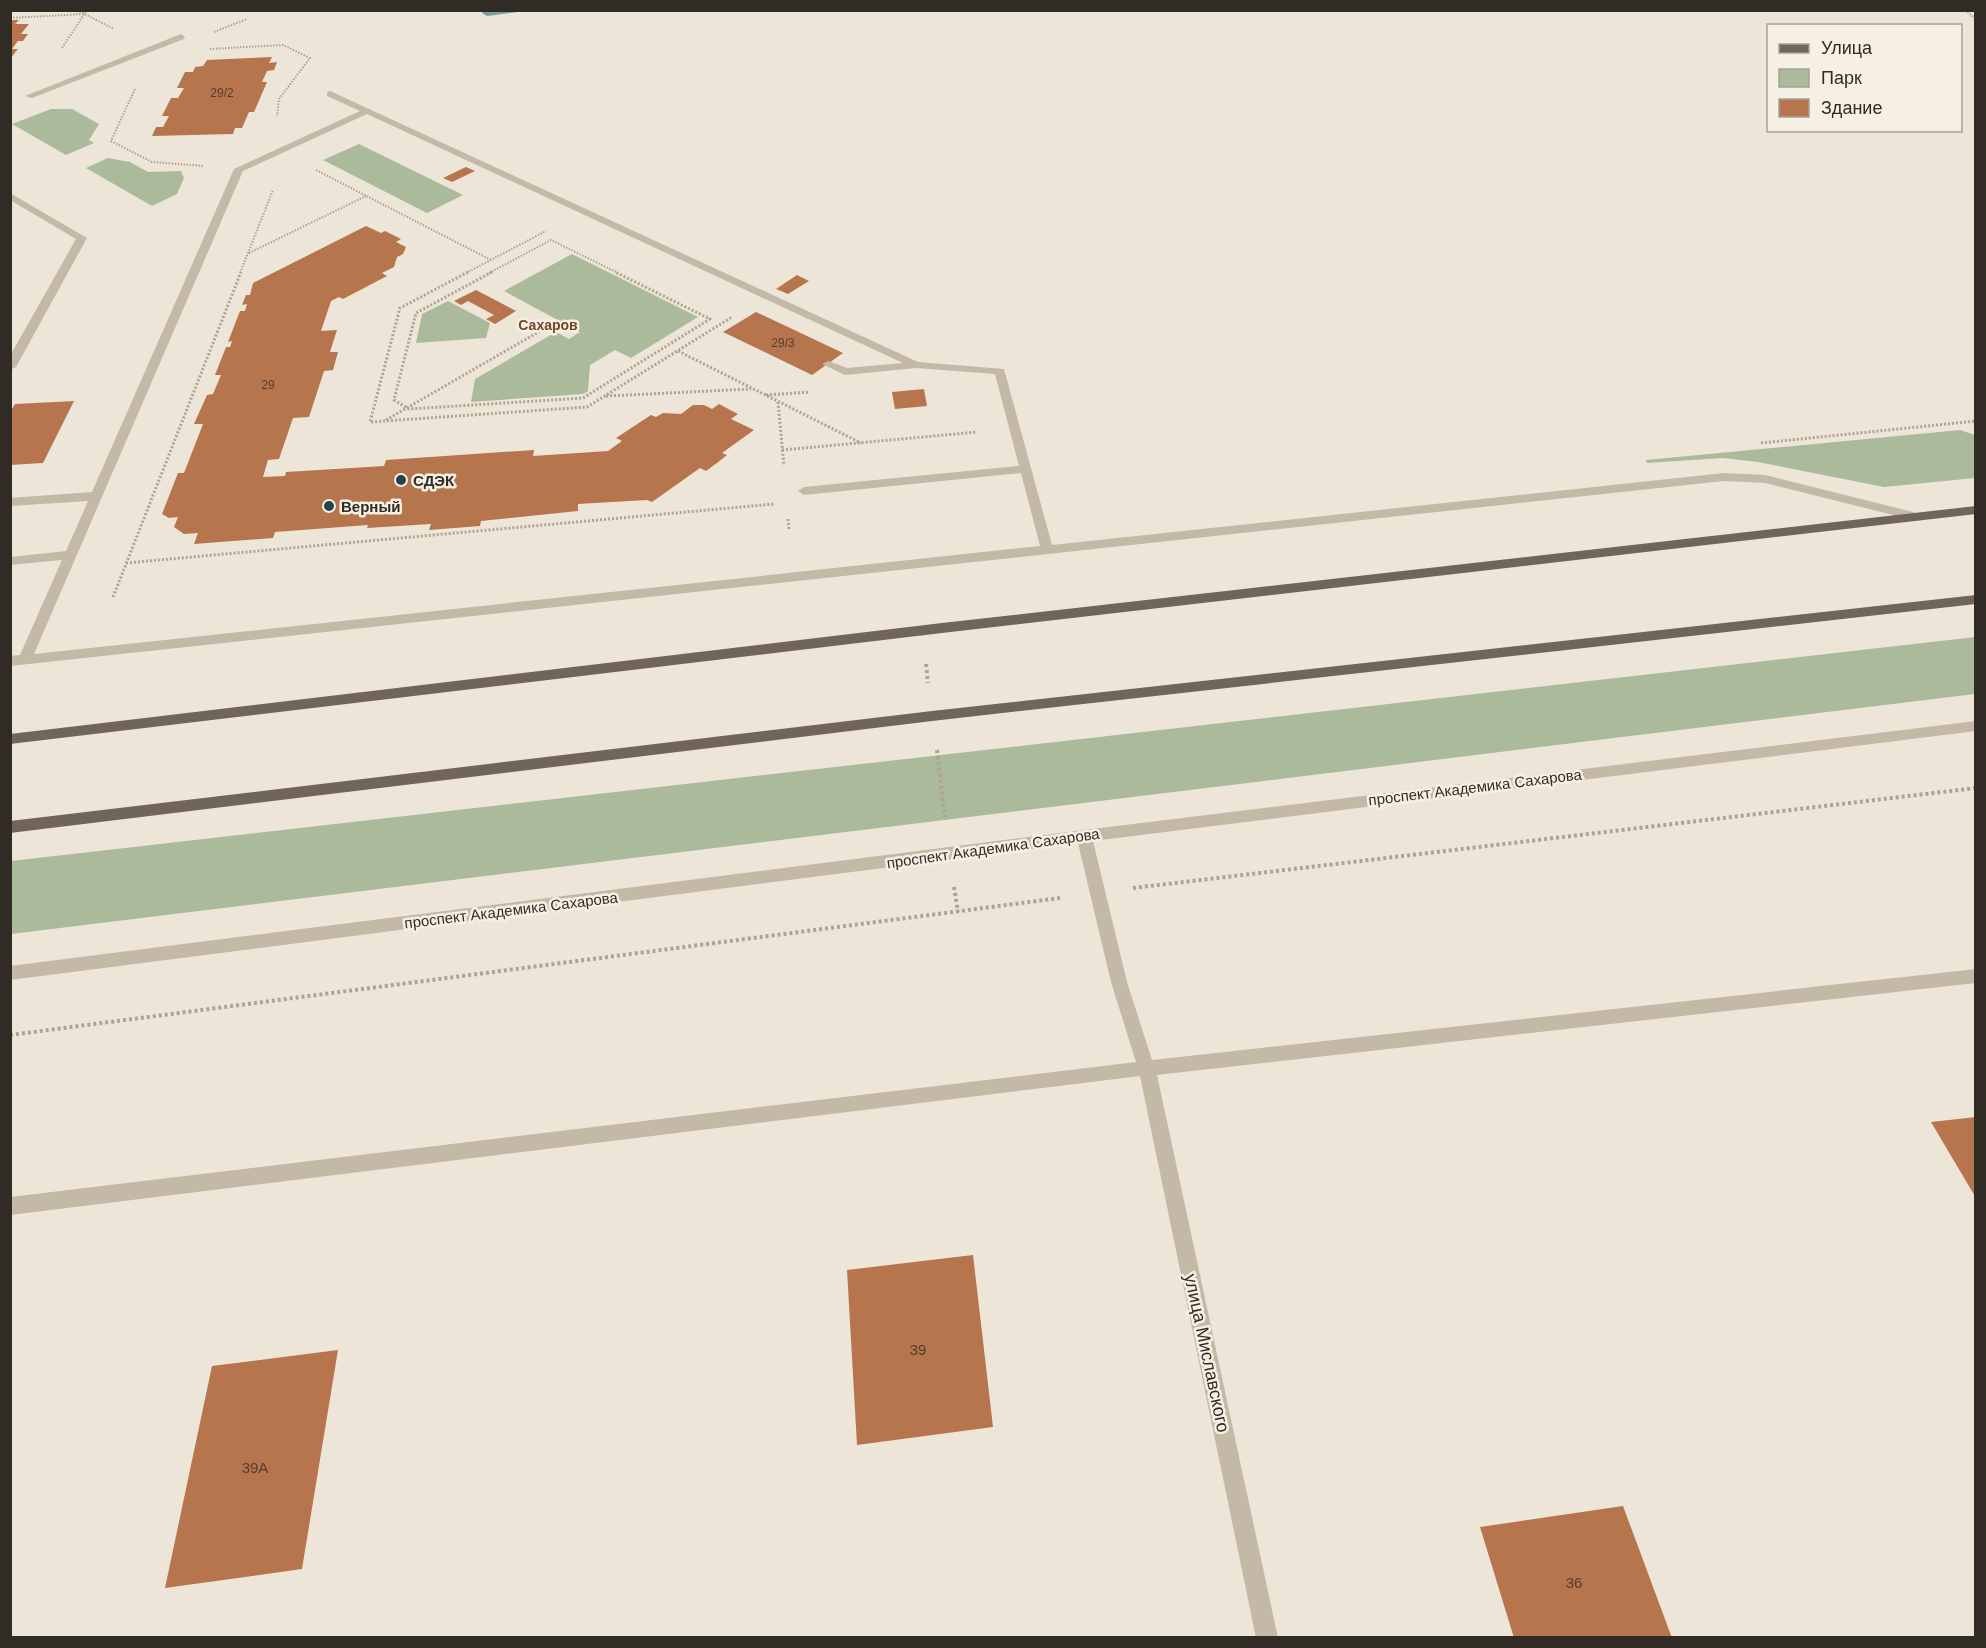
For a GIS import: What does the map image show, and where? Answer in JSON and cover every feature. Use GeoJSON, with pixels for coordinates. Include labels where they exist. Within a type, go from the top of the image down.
{"type":"FeatureCollection","features":[{"type":"Feature","properties":{"kind":"main road"},"geometry":{"type":"LineString","coordinates":[[10,739],[1976,510]]}},
{"type":"Feature","properties":{"kind":"main road"},"geometry":{"type":"LineString","coordinates":[[10,827],[932,716],[1976,599]]}},
{"type":"Feature","properties":{"kind":"street"},"geometry":{"type":"LineString","coordinates":[[29,96],[181,38]]}},
{"type":"Feature","properties":{"kind":"street"},"geometry":{"type":"LineString","coordinates":[[330,94],[916,365]]}},
{"type":"Feature","properties":{"kind":"street"},"geometry":{"type":"LineString","coordinates":[[25,659],[239,169],[289,150],[367,111]]}},
{"type":"Feature","properties":{"kind":"street"},"geometry":{"type":"LineString","coordinates":[[10,367],[82,238],[11,196]]}},
{"type":"Feature","properties":{"kind":"street"},"geometry":{"type":"LineString","coordinates":[[828,364],[845,372],[916,365],[1000,371],[1047,550]]}},
{"type":"Feature","properties":{"kind":"street"},"geometry":{"type":"LineString","coordinates":[[804,491],[1026,469]]}},
{"type":"Feature","properties":{"kind":"street"},"geometry":{"type":"LineString","coordinates":[[10,661],[1724,477],[1765,478],[1913,516]]}},
{"type":"Feature","properties":{"kind":"street"},"geometry":{"type":"LineString","coordinates":[[10,502],[97,496]]}},
{"type":"Feature","properties":{"kind":"street"},"geometry":{"type":"LineString","coordinates":[[10,561],[71,555]]}},
{"type":"Feature","properties":{"kind":"street","name":"проспект Академика Сахарова"},"geometry":{"type":"LineString","coordinates":[[10,973],[1084,836],[1976,726]]}},
{"type":"Feature","properties":{"kind":"street","name":"улица Миславского"},"geometry":{"type":"LineString","coordinates":[[1084,836],[1135,1037],[1147,1068],[1267,1638]]}},
{"type":"Feature","properties":{"kind":"street"},"geometry":{"type":"LineString","coordinates":[[10,1206],[1147,1068],[1976,976]]}},
{"type":"Feature","properties":{"kind":"path"},"geometry":{"type":"LineString","coordinates":[[10,18],[85,14],[87,10]]}},
{"type":"Feature","properties":{"kind":"path"},"geometry":{"type":"LineString","coordinates":[[1965,10],[1976,19]]}},
{"type":"Feature","properties":{"kind":"path"},"geometry":{"type":"LineString","coordinates":[[206,50],[284,45],[310,58],[279,99],[276,122]]}},
{"type":"Feature","properties":{"kind":"path"},"geometry":{"type":"LineString","coordinates":[[139,79],[111,141],[152,162],[239,169]]}},
{"type":"Feature","properties":{"kind":"path"},"geometry":{"type":"LineString","coordinates":[[113,597],[289,150],[367,196],[491,260]]}},
{"type":"Feature","properties":{"kind":"path"},"geometry":{"type":"LineString","coordinates":[[249,254],[367,196]]}},
{"type":"Feature","properties":{"kind":"path"},"geometry":{"type":"LineString","coordinates":[[583,212],[400,308],[370,422],[587,407],[765,296]]}},
{"type":"Feature","properties":{"kind":"path"},"geometry":{"type":"LineString","coordinates":[[551,240],[710,319],[583,398],[407,408],[394,400],[416,313],[551,240]]}},
{"type":"Feature","properties":{"kind":"path"},"geometry":{"type":"LineString","coordinates":[[384,421],[559,320]]}},
{"type":"Feature","properties":{"kind":"path"},"geometry":{"type":"LineString","coordinates":[[677,351],[861,443]]}},
{"type":"Feature","properties":{"kind":"path"},"geometry":{"type":"LineString","coordinates":[[604,397],[752,388]]}},
{"type":"Feature","properties":{"kind":"path"},"geometry":{"type":"LineString","coordinates":[[782,450],[977,432]]}},
{"type":"Feature","properties":{"kind":"path"},"geometry":{"type":"LineString","coordinates":[[126,563],[775,504]]}},
{"type":"Feature","properties":{"kind":"path"},"geometry":{"type":"LineString","coordinates":[[10,1035],[1097,892],[1976,788]]}},
{"type":"Feature","properties":{"kind":"green space"},"geometry":{"type":"Polygon","coordinates":[[[51,109],[72,109],[99,124],[89,140],[94,143],[66,155],[12,124],[51,109]]]}},
{"type":"Feature","properties":{"kind":"green space"},"geometry":{"type":"Polygon","coordinates":[[[359,144],[463,195],[427,213],[323,160],[359,144]]]}},
{"type":"Feature","properties":{"kind":"green space"},"geometry":{"type":"Polygon","coordinates":[[[108,158],[130,162],[148,172],[181,171],[184,178],[177,194],[152,206],[86,168],[108,158]]]}},
{"type":"Feature","properties":{"kind":"green space"},"geometry":{"type":"Polygon","coordinates":[[[572,254],[698,317],[631,358],[615,350],[590,365],[588,391],[583,394],[471,402],[475,379],[556,332],[569,339],[580,332],[504,291],[572,254]]]}},
{"type":"Feature","properties":{"kind":"green space"},"geometry":{"type":"Polygon","coordinates":[[[448,301],[490,323],[486,338],[416,343],[422,314],[448,301]]]}},
{"type":"Feature","properties":{"kind":"green space"},"geometry":{"type":"Polygon","coordinates":[[[1960,430],[1975,435],[1975,478],[1884,487],[1758,462],[1723,458],[1647,463],[1646,460],[1960,430]]]}},
{"type":"Feature","properties":{"kind":"green space"},"geometry":{"type":"Polygon","coordinates":[[[1975,637],[1975,694],[11,934],[11,861],[1975,637]]]}},
{"type":"Feature","properties":{"kind":"building"},"geometry":{"type":"Polygon","coordinates":[[[10,20],[19,20],[15,24],[29,24],[21,34],[28,34],[12,49],[18,49],[10,59],[10,20]]]}},
{"type":"Feature","properties":{"kind":"building"},"geometry":{"type":"Polygon","coordinates":[[[272,57],[269,63],[277,62],[274,70],[267,71],[262,82],[267,82],[254,112],[249,112],[242,128],[235,128],[233,134],[152,136],[156,127],[163,127],[169,116],[162,116],[171,98],[178,98],[184,88],[177,88],[185,72],[193,72],[195,67],[203,66],[207,60],[272,57]]]}},
{"type":"Feature","properties":{"kind":"building"},"geometry":{"type":"Polygon","coordinates":[[[466,167],[475,171],[452,182],[443,178],[466,167]]]}},
{"type":"Feature","properties":{"kind":"building"},"geometry":{"type":"Polygon","coordinates":[[[366,226],[381,233],[385,231],[401,239],[396,242],[406,247],[403,254],[397,257],[394,267],[382,273],[387,276],[343,299],[339,297],[331,301],[321,331],[337,330],[330,352],[338,352],[333,370],[324,371],[309,417],[293,418],[279,459],[268,460],[263,477],[285,476],[286,472],[384,466],[386,460],[534,450],[533,456],[608,451],[622,441],[616,438],[651,415],[656,417],[663,413],[681,414],[693,405],[704,405],[712,409],[719,404],[738,414],[731,419],[754,430],[722,453],[727,455],[706,471],[700,468],[652,502],[647,500],[578,504],[578,511],[481,521],[480,526],[429,530],[431,524],[367,528],[368,525],[275,532],[273,538],[194,544],[198,533],[184,534],[174,527],[178,517],[169,518],[162,514],[178,473],[184,473],[203,424],[194,424],[207,395],[213,394],[221,375],[215,375],[226,347],[230,347],[232,341],[228,342],[240,311],[245,311],[247,304],[242,305],[246,295],[250,295],[253,283],[366,226]]]}},
{"type":"Feature","properties":{"kind":"building"},"geometry":{"type":"Polygon","coordinates":[[[797,275],[809,281],[788,294],[776,289],[797,275]]]}},
{"type":"Feature","properties":{"kind":"building"},"geometry":{"type":"Polygon","coordinates":[[[476,290],[516,311],[495,324],[486,319],[494,315],[468,301],[461,305],[454,301],[476,290]]]}},
{"type":"Feature","properties":{"kind":"building"},"geometry":{"type":"Polygon","coordinates":[[[756,312],[843,353],[812,375],[723,332],[756,312]]]}},
{"type":"Feature","properties":{"kind":"building"},"geometry":{"type":"Polygon","coordinates":[[[924,389],[927,406],[895,409],[892,392],[924,389]]]}},
{"type":"Feature","properties":{"kind":"building"},"geometry":{"type":"Polygon","coordinates":[[[74,401],[43,463],[10,465],[10,412],[15,404],[74,401]]]}},
{"type":"Feature","properties":{"kind":"building"},"geometry":{"type":"Polygon","coordinates":[[[1976,1117],[1976,1198],[1931,1122],[1976,1117]]]}},
{"type":"Feature","properties":{"kind":"building"},"geometry":{"type":"Polygon","coordinates":[[[973,1255],[993,1427],[857,1445],[847,1270],[973,1255]]]}},
{"type":"Feature","properties":{"kind":"building"},"geometry":{"type":"Polygon","coordinates":[[[338,1350],[302,1569],[165,1588],[212,1366],[338,1350]]]}},
{"type":"Feature","properties":{"kind":"building"},"geometry":{"type":"Polygon","coordinates":[[[1623,1506],[1672,1638],[1514,1638],[1480,1527],[1623,1506]]]}},
{"type":"Feature","properties":{"kind":"waterway"},"geometry":{"type":"LineString","coordinates":[[487,13],[530,10]]}},
{"type":"Feature","properties":{"kind":"place","name":"СДЭК"},"geometry":{"type":"Point","coordinates":[401,480]}},
{"type":"Feature","properties":{"kind":"place","name":"Верный"},"geometry":{"type":"Point","coordinates":[329,506]}},
{"type":"Feature","properties":{"kind":"district","name":"Сахаров"},"geometry":{"type":"Point","coordinates":[548,325]}}]}
